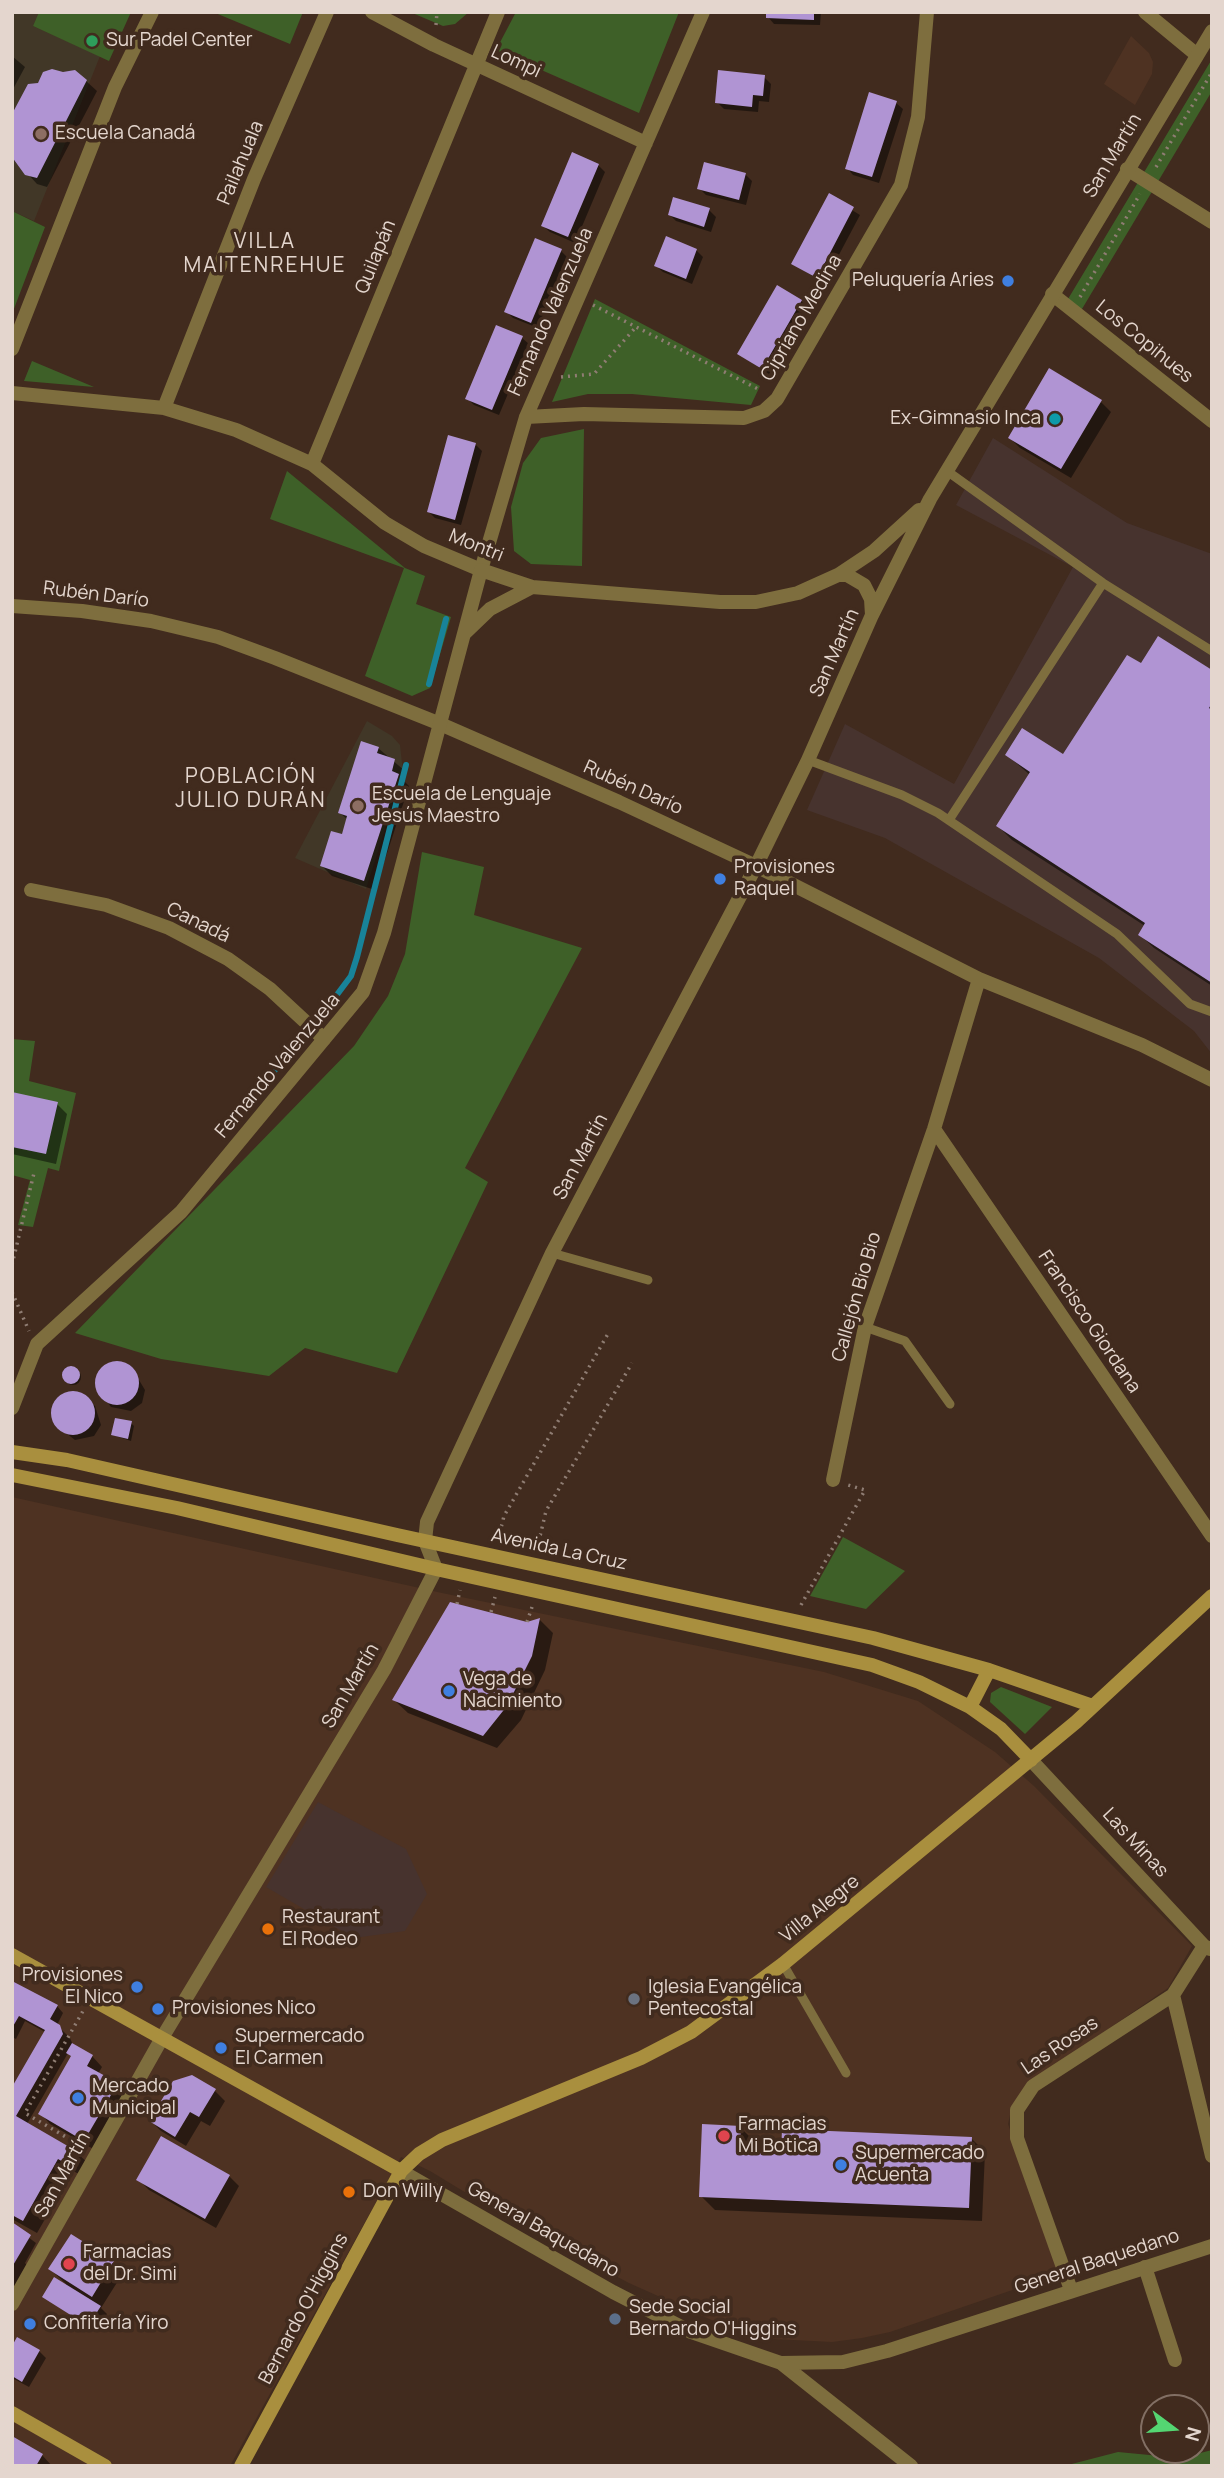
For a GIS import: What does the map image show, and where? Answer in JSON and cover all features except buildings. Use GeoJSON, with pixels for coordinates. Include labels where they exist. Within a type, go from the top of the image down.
{"type":"FeatureCollection","features":[{"type":"Feature","properties":{"kind":"main road","name":"Avenida La Cruz"},"geometry":{"type":"LineString","coordinates":[[12,1452],[67,1460],[873,1638],[989,1670],[1093,1706]]}},
{"type":"Feature","properties":{"kind":"main road"},"geometry":{"type":"LineString","coordinates":[[12,1475],[189,1511],[436,1569],[872,1665],[919,1682],[970,1707],[1001,1729],[1031,1760]]}},
{"type":"Feature","properties":{"kind":"main road","name":"Villa Alegre"},"geometry":{"type":"LineString","coordinates":[[401,2171],[442,2140],[641,2058],[691,2032],[783,1964],[1031,1760],[1212,1596]]}},
{"type":"Feature","properties":{"kind":"main road"},"geometry":{"type":"LineString","coordinates":[[970,1707],[989,1670]]}},
{"type":"Feature","properties":{"kind":"main road","name":"General Baquedano"},"geometry":{"type":"LineString","coordinates":[[12,1955],[401,2171]]}},
{"type":"Feature","properties":{"kind":"main road","name":"Bernardo O'Higgins"},"geometry":{"type":"LineString","coordinates":[[241,2466],[401,2171]]}},
{"type":"Feature","properties":{"kind":"main road"},"geometry":{"type":"LineString","coordinates":[[12,2413],[105,2466]]}},
{"type":"Feature","properties":{"kind":"street"},"geometry":{"type":"LineString","coordinates":[[12,349],[115,87],[152,12]]}},
{"type":"Feature","properties":{"kind":"street","name":"Pailahuala"},"geometry":{"type":"LineString","coordinates":[[164,408],[249,192],[327,12]]}},
{"type":"Feature","properties":{"kind":"street","name":"Lompi"},"geometry":{"type":"LineString","coordinates":[[372,12],[475,64],[646,143]]}},
{"type":"Feature","properties":{"kind":"street","name":"Quilapán"},"geometry":{"type":"LineString","coordinates":[[312,464],[498,12]]}},
{"type":"Feature","properties":{"kind":"street","name":"Fernando Valenzuela"},"geometry":{"type":"LineString","coordinates":[[12,1408],[37,1344],[181,1212],[363,992],[374,967],[438,723],[526,417],[703,12]]}},
{"type":"Feature","properties":{"kind":"street","name":"Cipriano Medina"},"geometry":{"type":"LineString","coordinates":[[526,417],[584,414],[744,418],[764,411],[777,399],[901,185],[918,117],[927,12]]}},
{"type":"Feature","properties":{"kind":"street"},"geometry":{"type":"LineString","coordinates":[[1145,12],[1197,55]]}},
{"type":"Feature","properties":{"kind":"street","name":"San Martín"},"geometry":{"type":"LineString","coordinates":[[425,1541],[427,1522],[552,1253],[756,866],[808,761],[872,615],[930,499],[1212,31]]}},
{"type":"Feature","properties":{"kind":"street"},"geometry":{"type":"LineString","coordinates":[[1127,169],[1212,222]]}},
{"type":"Feature","properties":{"kind":"street","name":"Los Copihues"},"geometry":{"type":"LineString","coordinates":[[1052,293],[1212,421]]}},
{"type":"Feature","properties":{"kind":"street","name":"Montri"},"geometry":{"type":"LineString","coordinates":[[12,393],[164,408],[236,430],[312,464],[385,523],[424,545],[481,570],[532,587],[738,603],[798,593],[838,575],[874,551],[930,499]]}},
{"type":"Feature","properties":{"kind":"street"},"geometry":{"type":"LineString","coordinates":[[838,575],[847,575],[864,585],[872,599],[872,615]]}},
{"type":"Feature","properties":{"kind":"street","name":"Fernando Valenzuela"},"geometry":{"type":"LineString","coordinates":[[462,637],[490,609],[532,587]]}},
{"type":"Feature","properties":{"kind":"street","name":"Rubén Darío"},"geometry":{"type":"LineString","coordinates":[[12,606],[82,611],[151,621],[218,637],[438,723],[756,866],[979,979],[1142,1045],[1212,1080]]}},
{"type":"Feature","properties":{"kind":"street","name":"Canadá"},"geometry":{"type":"LineString","coordinates":[[31,890],[106,905],[169,928],[239,966],[270,989],[324,1039]]}},
{"type":"Feature","properties":{"kind":"street","name":"Callejón Bio Bio"},"geometry":{"type":"LineString","coordinates":[[833,1480],[865,1327],[934,1129],[979,979]]}},
{"type":"Feature","properties":{"kind":"street","name":"Francisco Giordana"},"geometry":{"type":"LineString","coordinates":[[934,1129],[1212,1536]]}},
{"type":"Feature","properties":{"kind":"street"},"geometry":{"type":"LineString","coordinates":[[425,1541],[436,1569]]}},
{"type":"Feature","properties":{"kind":"street","name":"San Martín"},"geometry":{"type":"LineString","coordinates":[[12,2304],[162,2038],[384,1670],[436,1569]]}},
{"type":"Feature","properties":{"kind":"street","name":"Las Minas"},"geometry":{"type":"LineString","coordinates":[[1031,1760],[1208,1948]]}},
{"type":"Feature","properties":{"kind":"street","name":"Las Rosas"},"geometry":{"type":"LineString","coordinates":[[1071,2290],[1017,2138],[1017,2110],[1033,2087],[1173,1995],[1208,1948]]}},
{"type":"Feature","properties":{"kind":"street"},"geometry":{"type":"LineString","coordinates":[[1173,1995],[1212,2156]]}},
{"type":"Feature","properties":{"kind":"street","name":"General Baquedano"},"geometry":{"type":"LineString","coordinates":[[401,2171],[613,2292],[691,2332],[781,2363],[843,2362],[887,2351],[1212,2246]]}},
{"type":"Feature","properties":{"kind":"street"},"geometry":{"type":"LineString","coordinates":[[1145,2267],[1175,2360]]}},
{"type":"Feature","properties":{"kind":"street"},"geometry":{"type":"LineString","coordinates":[[781,2363],[911,2466]]}},
{"type":"Feature","properties":{"kind":"lane"},"geometry":{"type":"LineString","coordinates":[[947,471],[1103,583],[1212,651]]}},
{"type":"Feature","properties":{"kind":"lane"},"geometry":{"type":"LineString","coordinates":[[950,820],[1103,583]]}},
{"type":"Feature","properties":{"kind":"lane"},"geometry":{"type":"LineString","coordinates":[[808,761],[902,795],[950,820],[1116,934],[1190,1004],[1212,1012]]}},
{"type":"Feature","properties":{"kind":"lane"},"geometry":{"type":"LineString","coordinates":[[552,1253],[649,1280]]}},
{"type":"Feature","properties":{"kind":"lane"},"geometry":{"type":"LineString","coordinates":[[865,1327],[905,1341],[950,1404]]}},
{"type":"Feature","properties":{"kind":"lane"},"geometry":{"type":"LineString","coordinates":[[783,1964],[846,2074]]}},
{"type":"Feature","properties":{"kind":"path"},"geometry":{"type":"LineString","coordinates":[[436,25],[437,12]]}},
{"type":"Feature","properties":{"kind":"path"},"geometry":{"type":"LineString","coordinates":[[578,298],[777,399]]}},
{"type":"Feature","properties":{"kind":"path"},"geometry":{"type":"LineString","coordinates":[[543,378],[594,374],[636,327]]}},
{"type":"Feature","properties":{"kind":"path"},"geometry":{"type":"LineString","coordinates":[[12,1265],[34,1173]]}},
{"type":"Feature","properties":{"kind":"path"},"geometry":{"type":"LineString","coordinates":[[12,1292],[22,1319],[37,1344]]}},
{"type":"Feature","properties":{"kind":"path"},"geometry":{"type":"LineString","coordinates":[[494,1556],[504,1516],[609,1332]]}},
{"type":"Feature","properties":{"kind":"path"},"geometry":{"type":"LineString","coordinates":[[533,1564],[546,1511],[632,1363]]}},
{"type":"Feature","properties":{"kind":"path"},"geometry":{"type":"LineString","coordinates":[[792,1621],[865,1490],[833,1480]]}},
{"type":"Feature","properties":{"kind":"path"},"geometry":{"type":"LineString","coordinates":[[91,1998],[24,2113],[97,2155]]}},
{"type":"Feature","properties":{"kind":"shaded area","name":"Escuela Canadá"},"geometry":{"type":"Polygon","coordinates":[[[12,12],[39,12],[33,26],[100,56],[34,221],[12,211],[12,12]]]}},
{"type":"Feature","properties":{"kind":"shaded area"},"geometry":{"type":"Polygon","coordinates":[[[1131,36],[1149,53],[1153,62],[1152,74],[1135,105],[1104,84],[1131,36]]]}},
{"type":"Feature","properties":{"kind":"shaded area"},"geometry":{"type":"Polygon","coordinates":[[[993,438],[1127,523],[1212,554],[1212,1054],[1194,1031],[1099,958],[885,838],[807,810],[845,724],[954,784],[1073,567],[956,505],[993,438]]]}},
{"type":"Feature","properties":{"kind":"shaded area","name":"Escuela de Lenguaje Jesús Maestro"},"geometry":{"type":"Polygon","coordinates":[[[367,721],[392,736],[400,745],[403,772],[366,889],[295,858],[367,721]]]}},
{"type":"Feature","properties":{"kind":"shaded area"},"geometry":{"type":"Polygon","coordinates":[[[12,1497],[442,1593],[824,1672],[918,1701],[995,1752],[1034,1786],[1192,1946],[1168,1988],[1028,2084],[1012,2106],[1008,2124],[1059,2274],[890,2332],[832,2342],[774,2339],[725,2326],[629,2283],[524,2228],[430,2171],[401,2157],[230,2466],[12,2466],[12,1497]]]}},
{"type":"Feature","properties":{"kind":"shaded area"},"geometry":{"type":"Polygon","coordinates":[[[318,1802],[406,1849],[427,1894],[405,1931],[354,1938],[266,1887],[318,1802]]]}},
{"type":"Feature","properties":{"kind":"green space","name":"Sur Padel Center"},"geometry":{"type":"Polygon","coordinates":[[[39,12],[131,12],[109,61],[33,26],[39,12]]]}},
{"type":"Feature","properties":{"kind":"green space"},"geometry":{"type":"Polygon","coordinates":[[[213,12],[303,12],[290,44],[213,12]]]}},
{"type":"Feature","properties":{"kind":"green space"},"geometry":{"type":"Polygon","coordinates":[[[410,12],[469,12],[455,24],[443,26],[410,12]]]}},
{"type":"Feature","properties":{"kind":"green space"},"geometry":{"type":"Polygon","coordinates":[[[516,12],[679,12],[639,113],[496,50],[516,12]]]}},
{"type":"Feature","properties":{"kind":"green space"},"geometry":{"type":"Polygon","coordinates":[[[1212,59],[1212,91],[1079,314],[1065,304],[1212,59]]]}},
{"type":"Feature","properties":{"kind":"green space"},"geometry":{"type":"Polygon","coordinates":[[[12,211],[45,227],[12,314],[12,211]]]}},
{"type":"Feature","properties":{"kind":"green space"},"geometry":{"type":"Polygon","coordinates":[[[595,299],[760,386],[751,405],[632,394],[588,394],[552,402],[595,299]]]}},
{"type":"Feature","properties":{"kind":"green space"},"geometry":{"type":"Polygon","coordinates":[[[32,361],[94,387],[24,381],[32,361]]]}},
{"type":"Feature","properties":{"kind":"green space"},"geometry":{"type":"Polygon","coordinates":[[[584,429],[582,566],[531,564],[514,551],[511,507],[523,463],[541,438],[584,429]]]}},
{"type":"Feature","properties":{"kind":"green space"},"geometry":{"type":"Polygon","coordinates":[[[287,471],[405,568],[425,576],[416,604],[451,617],[430,688],[412,696],[365,676],[404,568],[270,519],[287,471]]]}},
{"type":"Feature","properties":{"kind":"green space"},"geometry":{"type":"Polygon","coordinates":[[[422,852],[484,867],[474,915],[582,948],[465,1168],[488,1182],[397,1373],[305,1348],[269,1376],[161,1359],[75,1333],[354,1046],[388,996],[405,954],[422,852]]]}},
{"type":"Feature","properties":{"kind":"green space"},"geometry":{"type":"Polygon","coordinates":[[[12,1039],[35,1041],[29,1081],[76,1093],[59,1171],[48,1168],[33,1227],[18,1225],[30,1180],[12,1175],[12,1039]]]}},
{"type":"Feature","properties":{"kind":"green space"},"geometry":{"type":"Polygon","coordinates":[[[843,1537],[905,1571],[866,1609],[810,1596],[843,1537]]]}},
{"type":"Feature","properties":{"kind":"green space"},"geometry":{"type":"Polygon","coordinates":[[[1001,1687],[1052,1707],[1025,1734],[990,1702],[991,1693],[1001,1687]]]}},
{"type":"Feature","properties":{"kind":"green space"},"geometry":{"type":"Polygon","coordinates":[[[1210,2451],[1212,2466],[1064,2466],[1118,2452],[1140,2454],[1140,2464],[1210,2464],[1210,2451]]]}},
{"type":"Feature","properties":{"kind":"waterway"},"geometry":{"type":"LineString","coordinates":[[429,684],[446,619]]}},
{"type":"Feature","properties":{"kind":"waterway"},"geometry":{"type":"LineString","coordinates":[[330,1004],[351,976],[406,765]]}},
{"type":"Feature","properties":{"kind":"waterway"},"geometry":{"type":"LineString","coordinates":[[252,1103],[286,1054]]}},
{"type":"Feature","properties":{"kind":"place","name":"Sur Padel Center"},"geometry":{"type":"Point","coordinates":[92,41]}},
{"type":"Feature","properties":{"kind":"place","name":"Escuela Canadá"},"geometry":{"type":"Point","coordinates":[41,134]}},
{"type":"Feature","properties":{"kind":"place","name":"Peluquería Aries"},"geometry":{"type":"Point","coordinates":[1008,281]}},
{"type":"Feature","properties":{"kind":"place","name":"Ex-Gimnasio Inca"},"geometry":{"type":"Point","coordinates":[1055,419]}},
{"type":"Feature","properties":{"kind":"place","name":"Escuela de Lenguaje Jesús Maestro"},"geometry":{"type":"Point","coordinates":[358,806]}},
{"type":"Feature","properties":{"kind":"place","name":"Provisiones Raquel"},"geometry":{"type":"Point","coordinates":[720,879]}},
{"type":"Feature","properties":{"kind":"place","name":"Vega de Nacimiento"},"geometry":{"type":"Point","coordinates":[449,1691]}},
{"type":"Feature","properties":{"kind":"place","name":"Restaurant El Rodeo"},"geometry":{"type":"Point","coordinates":[268,1929]}},
{"type":"Feature","properties":{"kind":"place","name":"Provisiones El Nico"},"geometry":{"type":"Point","coordinates":[137,1987]}},
{"type":"Feature","properties":{"kind":"place","name":"Iglesia Evangélica Pentecostal"},"geometry":{"type":"Point","coordinates":[634,1999]}},
{"type":"Feature","properties":{"kind":"place","name":"Provisiones Nico"},"geometry":{"type":"Point","coordinates":[158,2009]}},
{"type":"Feature","properties":{"kind":"place","name":"Supermercado El Carmen"},"geometry":{"type":"Point","coordinates":[221,2048]}},
{"type":"Feature","properties":{"kind":"place","name":"Mercado Municipal"},"geometry":{"type":"Point","coordinates":[78,2098]}},
{"type":"Feature","properties":{"kind":"place","name":"Farmacias Mi Botica"},"geometry":{"type":"Point","coordinates":[724,2136]}},
{"type":"Feature","properties":{"kind":"place","name":"Supermercado Acuenta"},"geometry":{"type":"Point","coordinates":[841,2165]}},
{"type":"Feature","properties":{"kind":"place","name":"Don Willy"},"geometry":{"type":"Point","coordinates":[349,2192]}},
{"type":"Feature","properties":{"kind":"place","name":"Farmacias del Dr. Simi"},"geometry":{"type":"Point","coordinates":[69,2264]}},
{"type":"Feature","properties":{"kind":"place","name":"Sede Social Bernardo O'Higgins"},"geometry":{"type":"Point","coordinates":[615,2319]}},
{"type":"Feature","properties":{"kind":"place","name":"Confitería Yiro"},"geometry":{"type":"Point","coordinates":[30,2324]}},
{"type":"Feature","properties":{"kind":"district","name":"VILLA MAITENREHUE"},"geometry":{"type":"Point","coordinates":[265,254]}},
{"type":"Feature","properties":{"kind":"district","name":"POBLACIÓN JULIO DURÁN"},"geometry":{"type":"Point","coordinates":[251,789]}}]}
